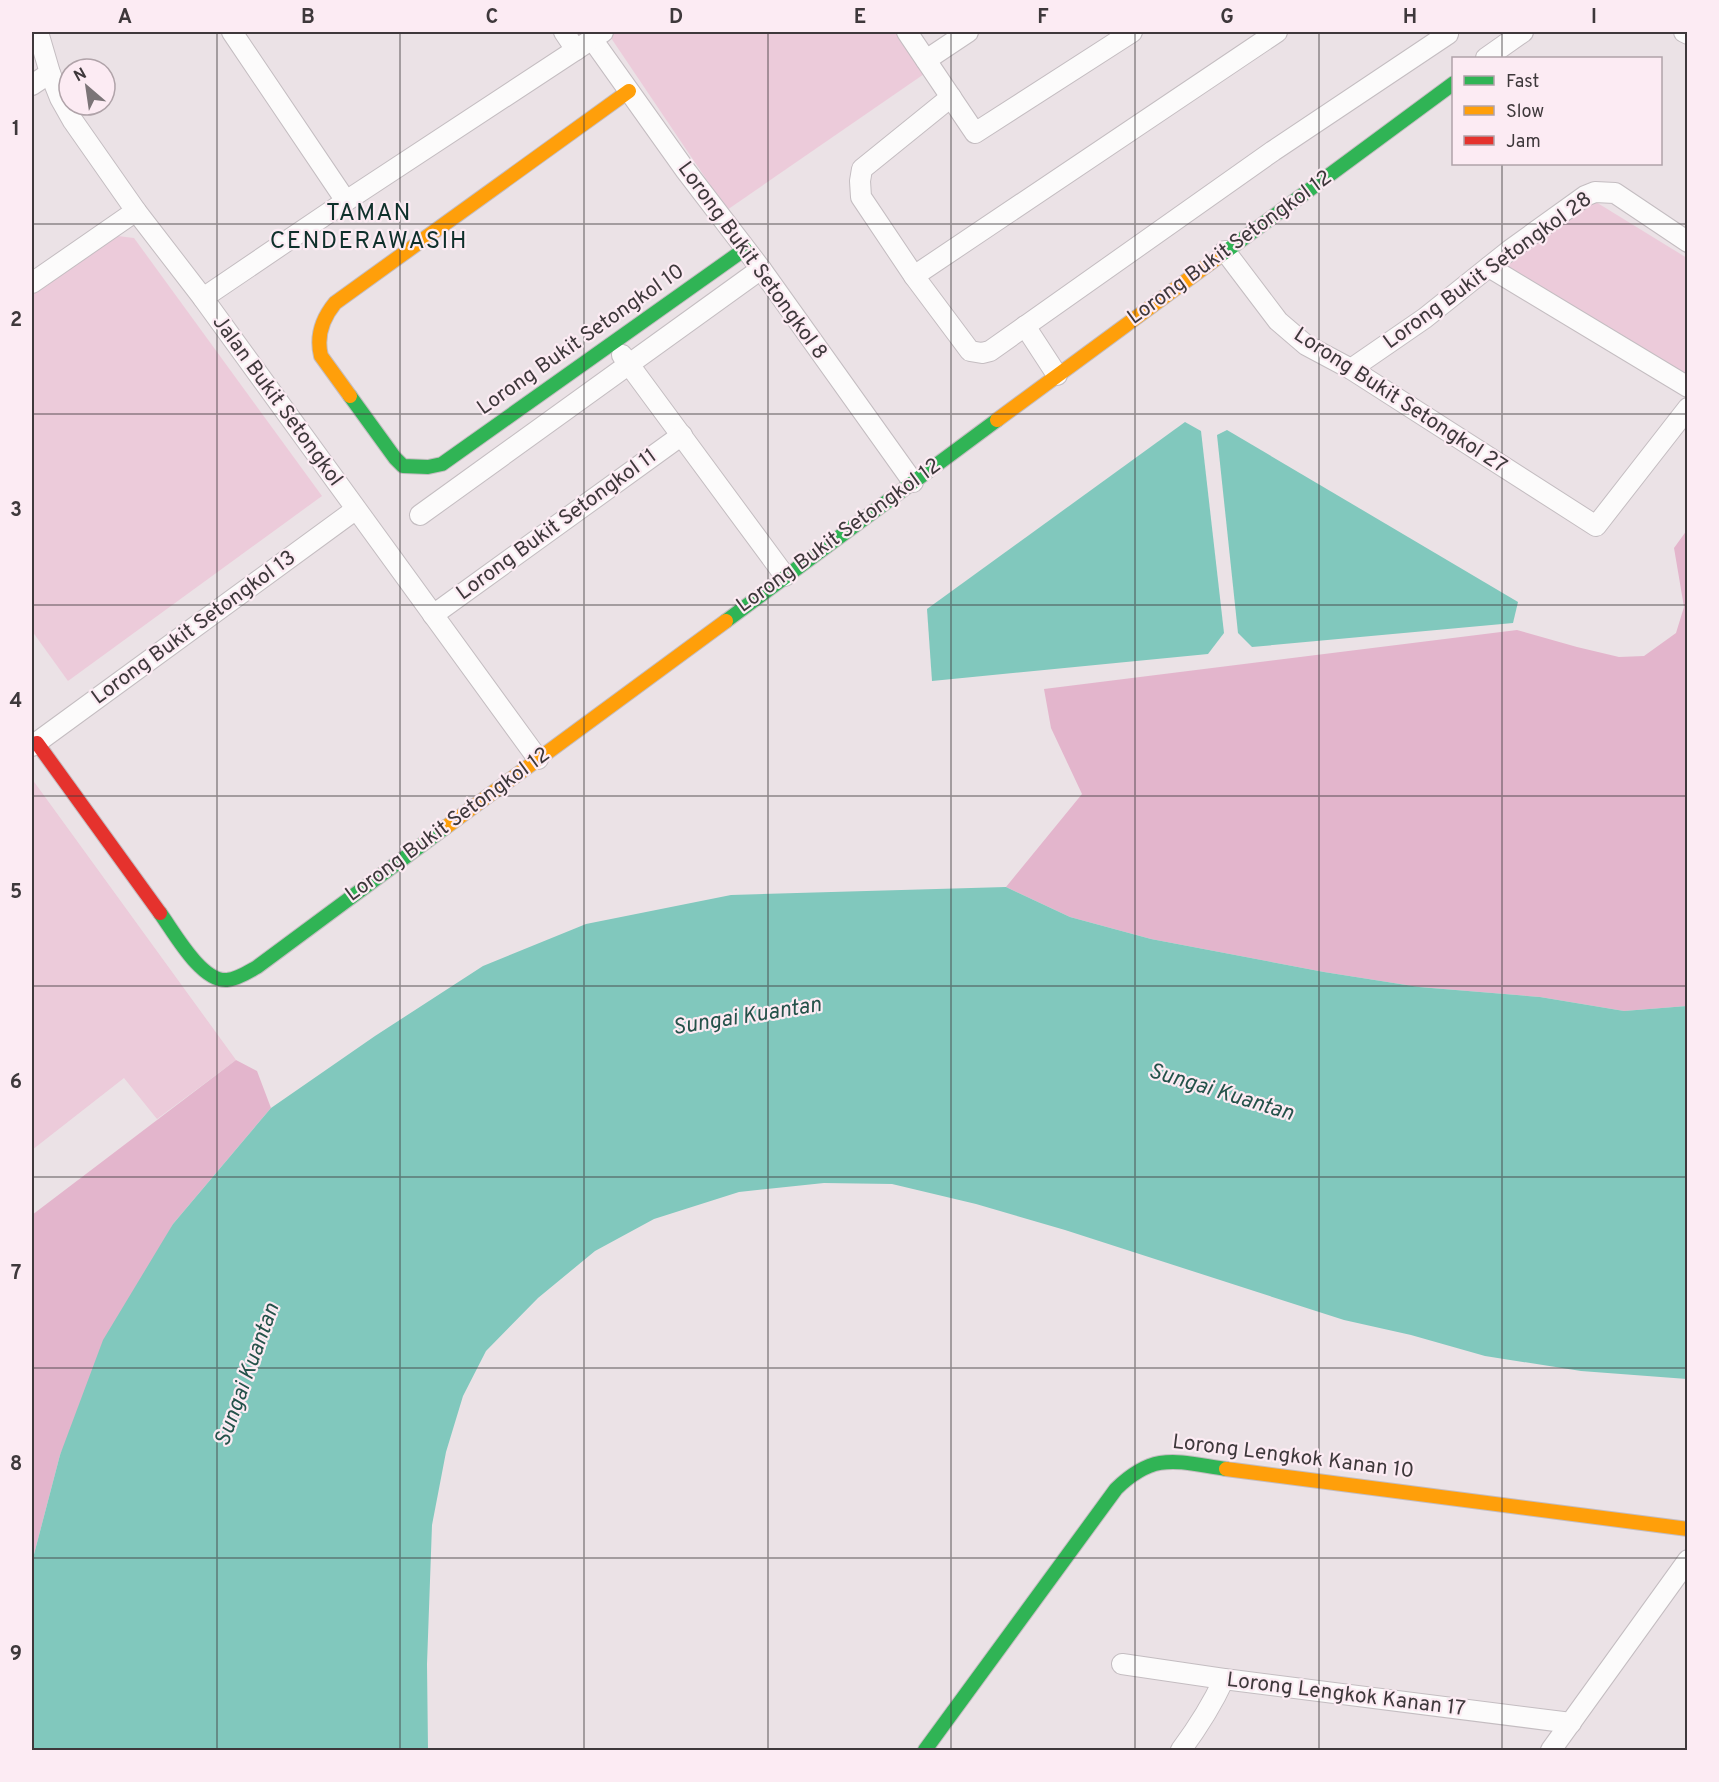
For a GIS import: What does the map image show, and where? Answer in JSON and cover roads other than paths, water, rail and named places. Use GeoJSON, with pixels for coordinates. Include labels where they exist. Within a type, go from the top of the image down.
{"type":"FeatureCollection","features":[{"type":"Feature","properties":{"kind":"street","name":"Jalan Bukit Setongkol"},"geometry":{"type":"LineString","coordinates":[[38,32],[50,73],[73,121],[136,211],[203,298],[538,759]]}},
{"type":"Feature","properties":{"kind":"street"},"geometry":{"type":"LineString","coordinates":[[232,32],[346,201]]}},
{"type":"Feature","properties":{"kind":"street","name":"Lorong Bukit Setongkol 8"},"geometry":{"type":"LineString","coordinates":[[564,32],[590,40],[761,269],[913,482]]}},
{"type":"Feature","properties":{"kind":"street"},"geometry":{"type":"LineString","coordinates":[[907,32],[975,133],[1132,32]]}},
{"type":"Feature","properties":{"kind":"street"},"geometry":{"type":"LineString","coordinates":[[926,60],[968,32]]}},
{"type":"Feature","properties":{"kind":"street"},"geometry":{"type":"LineString","coordinates":[[914,276],[1277,32]]}},
{"type":"Feature","properties":{"kind":"street"},"geometry":{"type":"LineString","coordinates":[[1493,47],[1523,32]]}},
{"type":"Feature","properties":{"kind":"street"},"geometry":{"type":"LineString","coordinates":[[951,97],[862,169],[861,197],[914,276],[970,351],[982,353],[990,351],[1264,158],[1448,34]]}},
{"type":"Feature","properties":{"kind":"street"},"geometry":{"type":"LineString","coordinates":[[203,298],[590,40]]}},
{"type":"Feature","properties":{"kind":"street"},"geometry":{"type":"LineString","coordinates":[[32,86],[50,73]]}},
{"type":"Feature","properties":{"kind":"street","name":"Lorong Bukit Setongkol 12"},"geometry":{"type":"LineString","coordinates":[[34,745],[197,964],[221,981],[235,980],[257,967],[1452,84]]}},
{"type":"Feature","properties":{"kind":"street","name":"Lorong Bukit Setongkol 10"},"geometry":{"type":"LineString","coordinates":[[629,91],[335,303],[326,314],[317,343],[321,356],[395,458],[403,466],[428,467],[442,464],[745,249]]}},
{"type":"Feature","properties":{"kind":"street","name":"Lorong Bukit Setongkol 28"},"geometry":{"type":"LineString","coordinates":[[1351,369],[1425,318],[1489,267],[1585,196],[1594,192],[1615,193],[1688,242]]}},
{"type":"Feature","properties":{"kind":"street"},"geometry":{"type":"LineString","coordinates":[[32,284],[136,211]]}},
{"type":"Feature","properties":{"kind":"street","name":"Lorong Bukit Setongkol 27"},"geometry":{"type":"LineString","coordinates":[[1225,252],[1278,321],[1306,345],[1351,369],[1596,526],[1688,408]]}},
{"type":"Feature","properties":{"kind":"street"},"geometry":{"type":"LineString","coordinates":[[1489,267],[1688,387]]}},
{"type":"Feature","properties":{"kind":"street"},"geometry":{"type":"LineString","coordinates":[[420,515],[761,269]]}},
{"type":"Feature","properties":{"kind":"street"},"geometry":{"type":"LineString","coordinates":[[1024,326],[1057,375]]}},
{"type":"Feature","properties":{"kind":"street"},"geometry":{"type":"LineString","coordinates":[[613,343],[785,576]]}},
{"type":"Feature","properties":{"kind":"street","name":"Lorong Bukit Setongkol 11"},"geometry":{"type":"LineString","coordinates":[[433,615],[682,435]]}},
{"type":"Feature","properties":{"kind":"street","name":"Lorong Bukit Setongkol 13"},"geometry":{"type":"LineString","coordinates":[[34,745],[355,510]]}},
{"type":"Feature","properties":{"kind":"street","name":"Lorong Lengkok Kanan 10"},"geometry":{"type":"LineString","coordinates":[[925,1750],[1116,1489],[1142,1466],[1159,1461],[1688,1529]]}},
{"type":"Feature","properties":{"kind":"street"},"geometry":{"type":"LineString","coordinates":[[1551,1750],[1688,1560]]}},
{"type":"Feature","properties":{"kind":"street","name":"Lorong Lengkok Kanan 17"},"geometry":{"type":"LineString","coordinates":[[1122,1664],[1571,1723]]}},
{"type":"Feature","properties":{"kind":"street"},"geometry":{"type":"LineString","coordinates":[[1181,1750],[1204,1719],[1224,1679]]}},
{"type":"Feature","properties":{"kind":"water"},"geometry":{"type":"Polygon","coordinates":[[[1185,422],[1201,431],[1224,633],[1208,654],[932,681],[927,609],[1185,422]]]}},
{"type":"Feature","properties":{"kind":"water"},"geometry":{"type":"Polygon","coordinates":[[[1227,430],[1518,602],[1513,623],[1252,647],[1238,633],[1217,435],[1227,430]]]}},
{"type":"Feature","properties":{"kind":"water","name":"Sungai Kuantan"},"geometry":{"type":"Polygon","coordinates":[[[1006,887],[1070,917],[1151,939],[1324,972],[1419,987],[1540,997],[1624,1011],[1687,1006],[1687,1379],[1581,1371],[1485,1356],[1411,1335],[1344,1320],[1065,1230],[976,1204],[892,1184],[824,1183],[739,1192],[654,1219],[595,1251],[538,1298],[486,1351],[463,1396],[446,1452],[432,1525],[427,1664],[428,1750],[32,1750],[32,1562],[60,1455],[103,1340],[173,1224],[271,1108],[375,1036],[483,966],[586,924],[731,895],[1006,887]]]}},
{"type":"Feature","properties":{"kind":"district","name":"TAMAN CENDERAWASIH"},"geometry":{"type":"Point","coordinates":[369,228]}}]}
